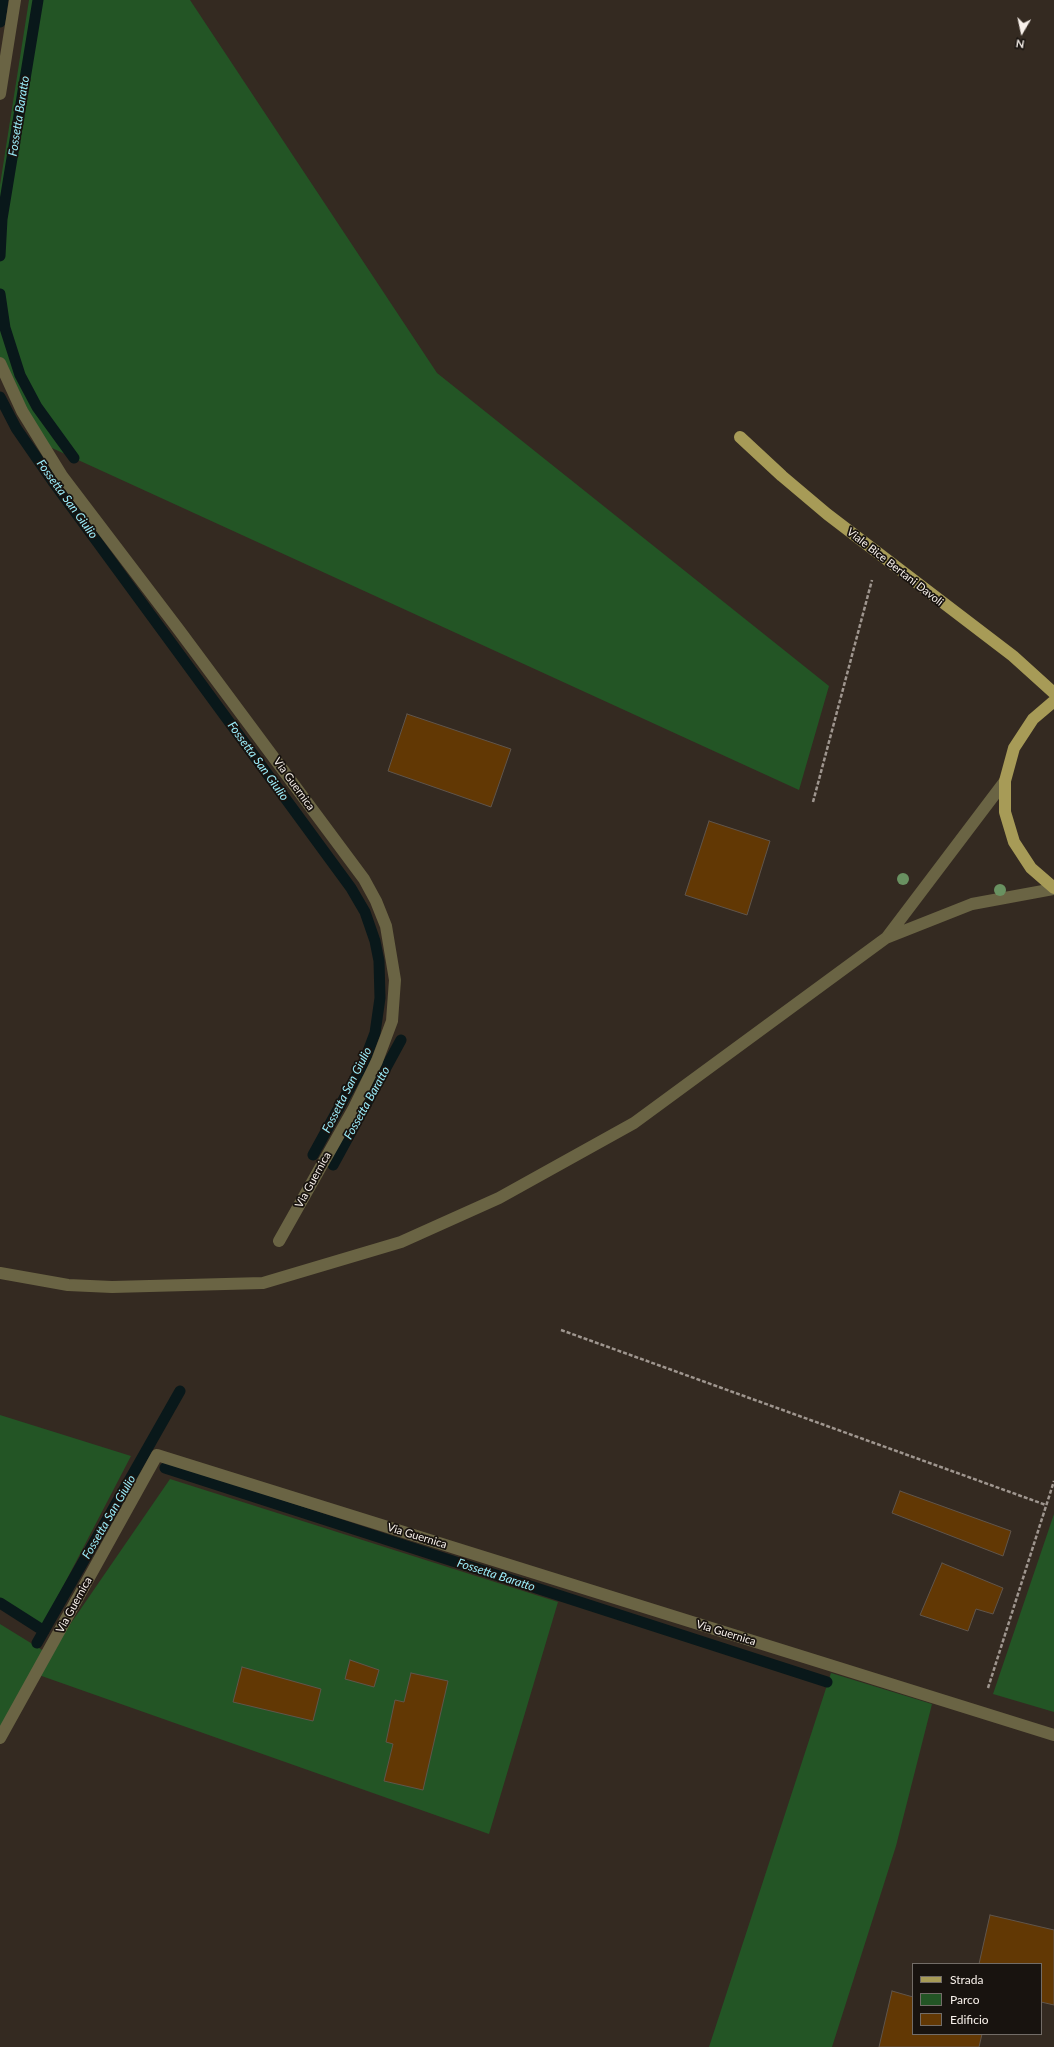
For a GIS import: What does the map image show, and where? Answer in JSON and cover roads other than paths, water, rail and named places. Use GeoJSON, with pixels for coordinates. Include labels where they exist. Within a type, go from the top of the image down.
{"type":"FeatureCollection","features":[{"type":"Feature","properties":{"kind":"main road","name":"Viale Bice Bertani Davoli"},"geometry":{"type":"LineString","coordinates":[[740,437],[793,486],[880,555],[1013,656],[1054,693]]}},
{"type":"Feature","properties":{"kind":"main road"},"geometry":{"type":"LineString","coordinates":[[1054,701],[1032,719],[1014,748],[1005,781],[1006,812],[1014,842],[1031,868],[1054,888]]}},
{"type":"Feature","properties":{"kind":"street"},"geometry":{"type":"LineString","coordinates":[[0,94],[15,0]]}},
{"type":"Feature","properties":{"kind":"street","name":"Via Guernica"},"geometry":{"type":"LineString","coordinates":[[0,363],[22,411],[62,476],[184,636],[364,879],[376,901],[386,926],[395,980],[392,1021],[388,1034],[377,1061],[354,1108],[279,1241]]}},
{"type":"Feature","properties":{"kind":"street"},"geometry":{"type":"LineString","coordinates":[[886,938],[1005,781]]}},
{"type":"Feature","properties":{"kind":"street"},"geometry":{"type":"LineString","coordinates":[[0,1272],[68,1285],[112,1287],[263,1283],[401,1242],[499,1198],[634,1124],[886,938],[972,904],[1054,888]]}},
{"type":"Feature","properties":{"kind":"street","name":"Via Guernica"},"geometry":{"type":"LineString","coordinates":[[0,1738],[157,1455],[1054,1735]]}},
{"type":"Feature","properties":{"kind":"waterway","name":"Fossetta San Giulio"},"geometry":{"type":"LineString","coordinates":[[0,22],[3,0]]}},
{"type":"Feature","properties":{"kind":"waterway","name":"Fossetta Baratto"},"geometry":{"type":"LineString","coordinates":[[0,256],[2,219],[38,0]]}},
{"type":"Feature","properties":{"kind":"waterway","name":"Fossetta Baratto"},"geometry":{"type":"LineString","coordinates":[[0,294],[5,328],[20,375],[37,407],[74,458]]}},
{"type":"Feature","properties":{"kind":"waterway","name":"Fossetta San Giulio"},"geometry":{"type":"LineString","coordinates":[[0,397],[16,428],[54,483],[351,888],[365,912],[375,941],[379,961],[380,998],[375,1033],[364,1062],[313,1155]]}},
{"type":"Feature","properties":{"kind":"waterway","name":"Fossetta Baratto"},"geometry":{"type":"LineString","coordinates":[[333,1165],[401,1040]]}},
{"type":"Feature","properties":{"kind":"waterway","name":"Fossetta San Giulio"},"geometry":{"type":"LineString","coordinates":[[37,1643],[180,1391]]}},
{"type":"Feature","properties":{"kind":"waterway","name":"Fossetta Baratto"},"geometry":{"type":"LineString","coordinates":[[165,1468],[827,1682]]}},
{"type":"Feature","properties":{"kind":"waterway"},"geometry":{"type":"LineString","coordinates":[[0,1603],[44,1631]]}}]}
